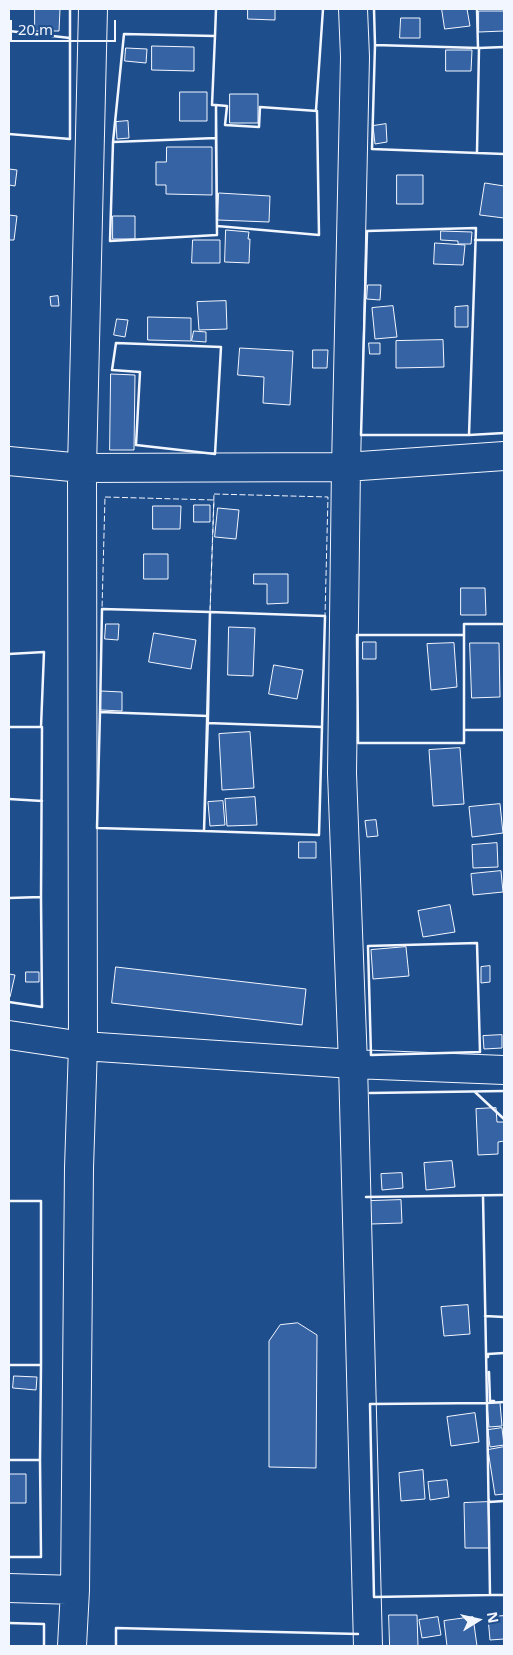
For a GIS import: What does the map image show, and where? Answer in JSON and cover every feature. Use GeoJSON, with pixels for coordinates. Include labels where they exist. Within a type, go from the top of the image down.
{"type":"FeatureCollection","features":[{"type":"Feature","properties":{"kind":"street"},"geometry":{"type":"LineString","coordinates":[[72,1646],[75,1590],[79,1168],[83,1046],[82,468],[93,9]]}},
{"type":"Feature","properties":{"kind":"street"},"geometry":{"type":"LineString","coordinates":[[353,9],[354,67],[342,773],[353,1064],[368,1646]]}},
{"type":"Feature","properties":{"kind":"street"},"geometry":{"type":"LineString","coordinates":[[9,461],[82,468],[346,467],[504,456]]}},
{"type":"Feature","properties":{"kind":"street"},"geometry":{"type":"LineString","coordinates":[[9,1035],[83,1046],[353,1064],[504,1070]]}},
{"type":"Feature","properties":{"kind":"street"},"geometry":{"type":"LineString","coordinates":[[9,1588],[75,1590]]}},
{"type":"Feature","properties":{"kind":"building"},"geometry":{"type":"Polygon","coordinates":[[[35,9],[60,9],[59,31],[35,31],[35,9]]]}},
{"type":"Feature","properties":{"kind":"building"},"geometry":{"type":"Polygon","coordinates":[[[248,9],[275,9],[275,20],[248,19],[248,9]]]}},
{"type":"Feature","properties":{"kind":"building"},"geometry":{"type":"Polygon","coordinates":[[[442,9],[467,9],[470,26],[445,29],[442,9]]]}},
{"type":"Feature","properties":{"kind":"building"},"geometry":{"type":"Polygon","coordinates":[[[479,11],[504,11],[504,31],[479,32],[479,11]]]}},
{"type":"Feature","properties":{"kind":"building"},"geometry":{"type":"Polygon","coordinates":[[[401,18],[420,18],[420,38],[400,38],[401,18]]]}},
{"type":"Feature","properties":{"kind":"building"},"geometry":{"type":"Polygon","coordinates":[[[152,46],[194,47],[194,71],[152,70],[152,46]]]}},
{"type":"Feature","properties":{"kind":"building"},"geometry":{"type":"Polygon","coordinates":[[[126,48],[147,49],[146,63],[125,61],[126,48]]]}},
{"type":"Feature","properties":{"kind":"building"},"geometry":{"type":"Polygon","coordinates":[[[446,50],[472,50],[471,71],[446,71],[446,50]]]}},
{"type":"Feature","properties":{"kind":"building"},"geometry":{"type":"Polygon","coordinates":[[[180,92],[207,92],[207,121],[180,121],[180,92]]]}},
{"type":"Feature","properties":{"kind":"building"},"geometry":{"type":"Polygon","coordinates":[[[230,94],[258,94],[258,123],[230,123],[230,94]]]}},
{"type":"Feature","properties":{"kind":"building"},"geometry":{"type":"Polygon","coordinates":[[[128,121],[129,138],[117,139],[116,122],[128,121]]]}},
{"type":"Feature","properties":{"kind":"building"},"geometry":{"type":"Polygon","coordinates":[[[386,124],[387,142],[375,144],[373,126],[386,124]]]}},
{"type":"Feature","properties":{"kind":"building"},"geometry":{"type":"Polygon","coordinates":[[[167,147],[212,147],[212,195],[166,194],[166,185],[156,185],[156,162],[166,162],[167,147]]]}},
{"type":"Feature","properties":{"kind":"building"},"geometry":{"type":"Polygon","coordinates":[[[9,169],[17,170],[15,186],[9,185],[9,169]]]}},
{"type":"Feature","properties":{"kind":"building"},"geometry":{"type":"Polygon","coordinates":[[[397,175],[423,175],[423,204],[397,204],[397,175]]]}},
{"type":"Feature","properties":{"kind":"building"},"geometry":{"type":"Polygon","coordinates":[[[485,183],[504,186],[504,218],[480,215],[485,183]]]}},
{"type":"Feature","properties":{"kind":"building"},"geometry":{"type":"Polygon","coordinates":[[[219,193],[270,196],[269,222],[218,220],[219,193]]]}},
{"type":"Feature","properties":{"kind":"building"},"geometry":{"type":"Polygon","coordinates":[[[9,215],[17,216],[14,240],[9,240],[9,215]]]}},
{"type":"Feature","properties":{"kind":"building"},"geometry":{"type":"Polygon","coordinates":[[[113,216],[135,216],[135,239],[113,239],[113,216]]]}},
{"type":"Feature","properties":{"kind":"building"},"geometry":{"type":"Polygon","coordinates":[[[226,230],[249,232],[249,263],[225,262],[226,230]]]}},
{"type":"Feature","properties":{"kind":"building"},"geometry":{"type":"Polygon","coordinates":[[[441,231],[472,232],[471,244],[458,244],[458,241],[441,240],[441,231]]]}},
{"type":"Feature","properties":{"kind":"building"},"geometry":{"type":"Polygon","coordinates":[[[193,240],[220,240],[220,263],[192,263],[193,240]]]}},
{"type":"Feature","properties":{"kind":"building"},"geometry":{"type":"Polygon","coordinates":[[[435,243],[465,245],[463,265],[434,264],[435,243]]]}},
{"type":"Feature","properties":{"kind":"building"},"geometry":{"type":"Polygon","coordinates":[[[368,285],[381,285],[380,300],[367,299],[368,285]]]}},
{"type":"Feature","properties":{"kind":"building"},"geometry":{"type":"Polygon","coordinates":[[[58,296],[59,306],[51,306],[50,297],[58,296]]]}},
{"type":"Feature","properties":{"kind":"building"},"geometry":{"type":"Polygon","coordinates":[[[226,301],[227,329],[199,330],[197,302],[226,301]]]}},
{"type":"Feature","properties":{"kind":"building"},"geometry":{"type":"Polygon","coordinates":[[[393,306],[397,337],[375,339],[372,308],[393,306]]]}},
{"type":"Feature","properties":{"kind":"building"},"geometry":{"type":"Polygon","coordinates":[[[468,306],[468,327],[455,327],[455,307],[468,306]]]}},
{"type":"Feature","properties":{"kind":"building"},"geometry":{"type":"Polygon","coordinates":[[[148,317],[191,318],[191,341],[148,340],[148,317]]]}},
{"type":"Feature","properties":{"kind":"building"},"geometry":{"type":"Polygon","coordinates":[[[117,319],[128,320],[125,337],[114,335],[117,319]]]}},
{"type":"Feature","properties":{"kind":"building"},"geometry":{"type":"Polygon","coordinates":[[[194,331],[206,332],[206,342],[192,341],[194,331]]]}},
{"type":"Feature","properties":{"kind":"building"},"geometry":{"type":"Polygon","coordinates":[[[443,340],[444,367],[396,368],[396,341],[443,340]]]}},
{"type":"Feature","properties":{"kind":"building"},"geometry":{"type":"Polygon","coordinates":[[[369,343],[380,343],[380,354],[370,354],[369,343]]]}},
{"type":"Feature","properties":{"kind":"building"},"geometry":{"type":"Polygon","coordinates":[[[240,348],[293,351],[290,405],[263,403],[264,377],[238,375],[240,348]]]}},
{"type":"Feature","properties":{"kind":"building"},"geometry":{"type":"Polygon","coordinates":[[[313,350],[328,350],[327,368],[313,368],[313,350]]]}},
{"type":"Feature","properties":{"kind":"building"},"geometry":{"type":"Polygon","coordinates":[[[111,374],[135,375],[134,450],[110,450],[111,374]]]}},
{"type":"Feature","properties":{"kind":"building"},"geometry":{"type":"Polygon","coordinates":[[[194,505],[210,505],[210,522],[194,522],[194,505]]]}},
{"type":"Feature","properties":{"kind":"building"},"geometry":{"type":"Polygon","coordinates":[[[153,506],[181,506],[180,529],[153,529],[153,506]]]}},
{"type":"Feature","properties":{"kind":"building"},"geometry":{"type":"Polygon","coordinates":[[[218,508],[239,510],[236,539],[215,537],[218,508]]]}},
{"type":"Feature","properties":{"kind":"building"},"geometry":{"type":"Polygon","coordinates":[[[144,554],[168,554],[168,579],[144,579],[144,554]]]}},
{"type":"Feature","properties":{"kind":"building"},"geometry":{"type":"Polygon","coordinates":[[[254,574],[288,574],[288,603],[267,604],[267,584],[254,584],[254,574]]]}},
{"type":"Feature","properties":{"kind":"building"},"geometry":{"type":"Polygon","coordinates":[[[461,588],[485,588],[486,615],[461,615],[461,588]]]}},
{"type":"Feature","properties":{"kind":"building"},"geometry":{"type":"Polygon","coordinates":[[[106,624],[119,624],[118,640],[105,639],[106,624]]]}},
{"type":"Feature","properties":{"kind":"building"},"geometry":{"type":"Polygon","coordinates":[[[229,627],[255,628],[253,676],[228,675],[229,627]]]}},
{"type":"Feature","properties":{"kind":"building"},"geometry":{"type":"Polygon","coordinates":[[[154,633],[196,640],[191,669],[149,662],[154,633]]]}},
{"type":"Feature","properties":{"kind":"building"},"geometry":{"type":"Polygon","coordinates":[[[363,642],[376,642],[376,659],[363,659],[363,642]]]}},
{"type":"Feature","properties":{"kind":"building"},"geometry":{"type":"Polygon","coordinates":[[[454,643],[457,687],[431,690],[427,644],[454,643]]]}},
{"type":"Feature","properties":{"kind":"building"},"geometry":{"type":"Polygon","coordinates":[[[470,643],[499,643],[500,697],[472,698],[470,643]]]}},
{"type":"Feature","properties":{"kind":"building"},"geometry":{"type":"Polygon","coordinates":[[[274,665],[303,670],[297,699],[269,694],[274,665]]]}},
{"type":"Feature","properties":{"kind":"building"},"geometry":{"type":"Polygon","coordinates":[[[101,691],[122,692],[122,711],[101,710],[101,691]]]}},
{"type":"Feature","properties":{"kind":"building"},"geometry":{"type":"Polygon","coordinates":[[[250,732],[254,788],[222,790],[219,734],[250,732]]]}},
{"type":"Feature","properties":{"kind":"building"},"geometry":{"type":"Polygon","coordinates":[[[460,748],[464,804],[433,806],[429,750],[460,748]]]}},
{"type":"Feature","properties":{"kind":"building"},"geometry":{"type":"Polygon","coordinates":[[[255,797],[257,825],[227,826],[225,799],[255,797]]]}},
{"type":"Feature","properties":{"kind":"building"},"geometry":{"type":"Polygon","coordinates":[[[223,801],[225,825],[210,826],[208,802],[223,801]]]}},
{"type":"Feature","properties":{"kind":"building"},"geometry":{"type":"Polygon","coordinates":[[[500,804],[503,833],[472,837],[469,807],[500,804]]]}},
{"type":"Feature","properties":{"kind":"building"},"geometry":{"type":"Polygon","coordinates":[[[376,820],[378,836],[367,837],[365,821],[376,820]]]}},
{"type":"Feature","properties":{"kind":"building"},"geometry":{"type":"Polygon","coordinates":[[[299,842],[316,842],[316,858],[299,858],[299,842]]]}},
{"type":"Feature","properties":{"kind":"building"},"geometry":{"type":"Polygon","coordinates":[[[497,843],[498,867],[473,868],[472,845],[497,843]]]}},
{"type":"Feature","properties":{"kind":"building"},"geometry":{"type":"Polygon","coordinates":[[[501,871],[503,892],[473,895],[471,874],[501,871]]]}},
{"type":"Feature","properties":{"kind":"building"},"geometry":{"type":"Polygon","coordinates":[[[450,905],[455,932],[423,937],[418,911],[450,905]]]}},
{"type":"Feature","properties":{"kind":"building"},"geometry":{"type":"Polygon","coordinates":[[[406,947],[409,976],[373,979],[371,950],[406,947]]]}},
{"type":"Feature","properties":{"kind":"building"},"geometry":{"type":"Polygon","coordinates":[[[490,966],[490,982],[481,983],[481,967],[490,966]]]}},
{"type":"Feature","properties":{"kind":"building"},"geometry":{"type":"Polygon","coordinates":[[[116,967],[306,989],[302,1025],[112,1003],[116,967]]]}},
{"type":"Feature","properties":{"kind":"building"},"geometry":{"type":"Polygon","coordinates":[[[26,972],[39,972],[39,982],[26,982],[26,972]]]}},
{"type":"Feature","properties":{"kind":"building"},"geometry":{"type":"Polygon","coordinates":[[[9,974],[15,975],[10,997],[9,996],[9,974]]]}},
{"type":"Feature","properties":{"kind":"building"},"geometry":{"type":"Polygon","coordinates":[[[502,1035],[502,1048],[484,1049],[483,1036],[502,1035]]]}},
{"type":"Feature","properties":{"kind":"building"},"geometry":{"type":"Polygon","coordinates":[[[496,1108],[497,1122],[504,1122],[504,1141],[498,1142],[498,1154],[478,1155],[476,1109],[496,1108]]]}},
{"type":"Feature","properties":{"kind":"building"},"geometry":{"type":"Polygon","coordinates":[[[452,1161],[455,1187],[426,1190],[424,1163],[452,1161]]]}},
{"type":"Feature","properties":{"kind":"building"},"geometry":{"type":"Polygon","coordinates":[[[402,1173],[403,1188],[382,1190],[381,1174],[402,1173]]]}},
{"type":"Feature","properties":{"kind":"building"},"geometry":{"type":"Polygon","coordinates":[[[401,1200],[402,1223],[371,1224],[370,1201],[401,1200]]]}},
{"type":"Feature","properties":{"kind":"building"},"geometry":{"type":"Polygon","coordinates":[[[468,1305],[470,1334],[444,1336],[441,1307],[468,1305]]]}},
{"type":"Feature","properties":{"kind":"building"},"geometry":{"type":"Polygon","coordinates":[[[298,1323],[317,1335],[316,1468],[269,1467],[269,1341],[280,1325],[298,1323]]]}},
{"type":"Feature","properties":{"kind":"building"},"geometry":{"type":"Polygon","coordinates":[[[14,1376],[37,1377],[36,1390],[13,1388],[14,1376]]]}},
{"type":"Feature","properties":{"kind":"building"},"geometry":{"type":"Polygon","coordinates":[[[500,1403],[502,1426],[489,1427],[487,1404],[500,1403]]]}},
{"type":"Feature","properties":{"kind":"building"},"geometry":{"type":"Polygon","coordinates":[[[475,1413],[479,1442],[451,1446],[447,1417],[475,1413]]]}},
{"type":"Feature","properties":{"kind":"building"},"geometry":{"type":"Polygon","coordinates":[[[502,1428],[504,1445],[490,1447],[488,1430],[502,1428]]]}},
{"type":"Feature","properties":{"kind":"building"},"geometry":{"type":"Polygon","coordinates":[[[504,1447],[504,1494],[495,1495],[488,1450],[504,1447]]]}},
{"type":"Feature","properties":{"kind":"building"},"geometry":{"type":"Polygon","coordinates":[[[423,1470],[425,1499],[401,1501],[399,1473],[423,1470]]]}},
{"type":"Feature","properties":{"kind":"building"},"geometry":{"type":"Polygon","coordinates":[[[9,1474],[26,1474],[26,1503],[9,1503],[9,1474]]]}},
{"type":"Feature","properties":{"kind":"building"},"geometry":{"type":"Polygon","coordinates":[[[447,1480],[449,1497],[430,1500],[428,1482],[447,1480]]]}},
{"type":"Feature","properties":{"kind":"building"},"geometry":{"type":"Polygon","coordinates":[[[488,1502],[489,1548],[465,1548],[464,1503],[488,1502]]]}},
{"type":"Feature","properties":{"kind":"building"},"geometry":{"type":"Polygon","coordinates":[[[389,1615],[417,1615],[418,1646],[390,1646],[389,1615]]]}},
{"type":"Feature","properties":{"kind":"building"},"geometry":{"type":"Polygon","coordinates":[[[504,1616],[504,1639],[490,1640],[488,1617],[504,1616]]]}},
{"type":"Feature","properties":{"kind":"building"},"geometry":{"type":"Polygon","coordinates":[[[438,1617],[441,1635],[422,1638],[419,1620],[438,1617]]]}},
{"type":"Feature","properties":{"kind":"building"},"geometry":{"type":"Polygon","coordinates":[[[473,1617],[477,1646],[447,1646],[444,1621],[473,1617]]]}},
{"type":"Feature","properties":{"kind":"fence"},"geometry":{"type":"LineString","coordinates":[[214,494],[328,497],[325,616],[210,612],[214,494]]}},
{"type":"Feature","properties":{"kind":"fence"},"geometry":{"type":"LineString","coordinates":[[105,497],[214,500],[210,612],[102,609],[105,497]]}},
{"type":"Feature","properties":{"kind":"wall"},"geometry":{"type":"LineString","coordinates":[[68,38],[70,38],[70,9]]}},
{"type":"Feature","properties":{"kind":"wall"},"geometry":{"type":"LineString","coordinates":[[215,36],[216,9]]}},
{"type":"Feature","properties":{"kind":"wall"},"geometry":{"type":"LineString","coordinates":[[316,110],[323,9]]}},
{"type":"Feature","properties":{"kind":"wall"},"geometry":{"type":"LineString","coordinates":[[374,9],[376,45]]}},
{"type":"Feature","properties":{"kind":"wall"},"geometry":{"type":"LineString","coordinates":[[477,9],[478,48]]}},
{"type":"Feature","properties":{"kind":"wall"},"geometry":{"type":"LineString","coordinates":[[9,31],[70,38],[70,139],[9,134]]}},
{"type":"Feature","properties":{"kind":"wall"},"geometry":{"type":"LineString","coordinates":[[124,34],[215,36],[212,105],[216,105],[216,138],[113,142],[124,34]]}},
{"type":"Feature","properties":{"kind":"wall"},"geometry":{"type":"LineString","coordinates":[[477,152],[479,48],[375,45],[372,149],[504,154]]}},
{"type":"Feature","properties":{"kind":"wall"},"geometry":{"type":"LineString","coordinates":[[479,50],[479,48],[504,47]]}},
{"type":"Feature","properties":{"kind":"wall"},"geometry":{"type":"LineString","coordinates":[[216,105],[227,106],[225,125],[259,127],[260,107],[317,111],[319,235],[217,226],[216,105]]}},
{"type":"Feature","properties":{"kind":"wall"},"geometry":{"type":"LineString","coordinates":[[216,138],[217,235],[110,241],[113,142],[216,138]]}},
{"type":"Feature","properties":{"kind":"wall"},"geometry":{"type":"LineString","coordinates":[[476,228],[469,435],[361,435],[367,231],[476,228]]}},
{"type":"Feature","properties":{"kind":"wall"},"geometry":{"type":"LineString","coordinates":[[475,240],[504,240]]}},
{"type":"Feature","properties":{"kind":"wall"},"geometry":{"type":"LineString","coordinates":[[116,343],[221,347],[215,454],[136,445],[140,372],[112,370],[116,343]]}},
{"type":"Feature","properties":{"kind":"wall"},"geometry":{"type":"LineString","coordinates":[[469,435],[504,433]]}},
{"type":"Feature","properties":{"kind":"wall"},"geometry":{"type":"LineString","coordinates":[[102,609],[210,612],[208,716],[100,712],[102,609]]}},
{"type":"Feature","properties":{"kind":"wall"},"geometry":{"type":"LineString","coordinates":[[210,612],[325,616],[322,727],[207,723],[210,612]]}},
{"type":"Feature","properties":{"kind":"wall"},"geometry":{"type":"LineString","coordinates":[[464,637],[464,624],[504,624]]}},
{"type":"Feature","properties":{"kind":"wall"},"geometry":{"type":"LineString","coordinates":[[357,635],[464,635],[464,743],[358,743],[357,635]]}},
{"type":"Feature","properties":{"kind":"wall"},"geometry":{"type":"LineString","coordinates":[[9,654],[44,652],[41,727]]}},
{"type":"Feature","properties":{"kind":"wall"},"geometry":{"type":"LineString","coordinates":[[100,712],[208,716],[204,831],[97,828],[100,712]]}},
{"type":"Feature","properties":{"kind":"wall"},"geometry":{"type":"LineString","coordinates":[[207,723],[322,727],[319,835],[204,831],[207,723]]}},
{"type":"Feature","properties":{"kind":"wall"},"geometry":{"type":"LineString","coordinates":[[9,727],[42,727],[41,897],[9,898]]}},
{"type":"Feature","properties":{"kind":"wall"},"geometry":{"type":"LineString","coordinates":[[464,730],[504,730]]}},
{"type":"Feature","properties":{"kind":"wall"},"geometry":{"type":"LineString","coordinates":[[9,799],[42,801]]}},
{"type":"Feature","properties":{"kind":"wall"},"geometry":{"type":"LineString","coordinates":[[9,1002],[42,1007],[41,897]]}},
{"type":"Feature","properties":{"kind":"wall"},"geometry":{"type":"LineString","coordinates":[[477,943],[480,1052],[371,1055],[368,946],[477,943]]}},
{"type":"Feature","properties":{"kind":"wall"},"geometry":{"type":"LineString","coordinates":[[370,1093],[504,1091]]}},
{"type":"Feature","properties":{"kind":"wall"},"geometry":{"type":"LineString","coordinates":[[475,1092],[504,1119]]}},
{"type":"Feature","properties":{"kind":"wall"},"geometry":{"type":"LineString","coordinates":[[366,1197],[504,1195]]}},
{"type":"Feature","properties":{"kind":"wall"},"geometry":{"type":"LineString","coordinates":[[371,1404],[487,1403],[483,1196]]}},
{"type":"Feature","properties":{"kind":"wall"},"geometry":{"type":"LineString","coordinates":[[9,1201],[41,1201],[41,1365],[9,1365]]}},
{"type":"Feature","properties":{"kind":"wall"},"geometry":{"type":"LineString","coordinates":[[485,1316],[504,1317]]}},
{"type":"Feature","properties":{"kind":"wall"},"geometry":{"type":"LineString","coordinates":[[488,1357],[488,1354],[504,1353]]}},
{"type":"Feature","properties":{"kind":"wall"},"geometry":{"type":"LineString","coordinates":[[39,1365],[41,1365],[40,1460]]}},
{"type":"Feature","properties":{"kind":"wall"},"geometry":{"type":"LineString","coordinates":[[489,1372],[490,1401],[494,1401]]}},
{"type":"Feature","properties":{"kind":"wall"},"geometry":{"type":"LineString","coordinates":[[487,1405],[487,1403],[504,1402]]}},
{"type":"Feature","properties":{"kind":"wall"},"geometry":{"type":"LineString","coordinates":[[487,1403],[490,1595],[374,1597],[370,1404],[487,1403]]}},
{"type":"Feature","properties":{"kind":"wall"},"geometry":{"type":"LineString","coordinates":[[9,1460],[40,1460],[41,1557],[9,1557]]}},
{"type":"Feature","properties":{"kind":"wall"},"geometry":{"type":"LineString","coordinates":[[489,1500],[489,1502],[504,1501]]}},
{"type":"Feature","properties":{"kind":"wall"},"geometry":{"type":"LineString","coordinates":[[490,1595],[504,1595]]}},
{"type":"Feature","properties":{"kind":"wall"},"geometry":{"type":"LineString","coordinates":[[9,1623],[44,1624],[44,1646]]}},
{"type":"Feature","properties":{"kind":"wall"},"geometry":{"type":"LineString","coordinates":[[116,1646],[116,1628],[358,1634]]}}]}
